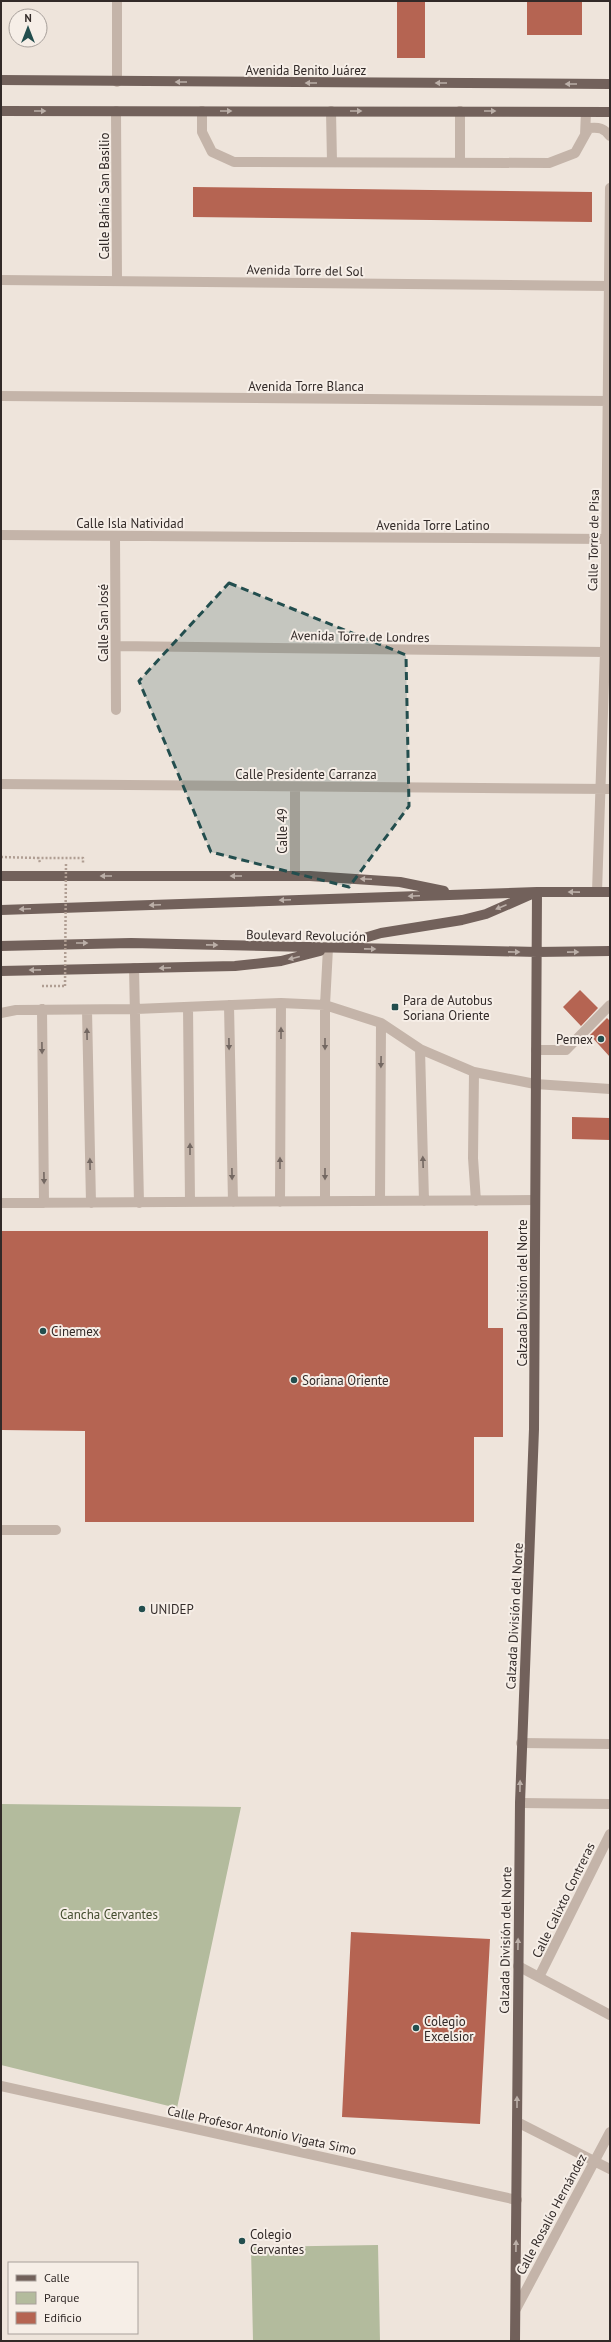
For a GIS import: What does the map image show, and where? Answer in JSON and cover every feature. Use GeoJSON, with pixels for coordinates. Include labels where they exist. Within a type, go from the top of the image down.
{"type":"FeatureCollection","features":[{"type":"Feature","properties":{"kind":"main road","name":"Avenida Benito Juárez"},"geometry":{"type":"LineString","coordinates":[[1,80],[117,82],[610,84]]}},
{"type":"Feature","properties":{"kind":"main road"},"geometry":{"type":"LineString","coordinates":[[1,110],[610,112]]}},
{"type":"Feature","properties":{"kind":"main road"},"geometry":{"type":"LineString","coordinates":[[1,876],[295,876],[393,881],[460,895]]}},
{"type":"Feature","properties":{"kind":"main road"},"geometry":{"type":"LineString","coordinates":[[1,971],[236,966],[281,962],[381,933],[462,920],[486,914],[537,892]]}},
{"type":"Feature","properties":{"kind":"main road"},"geometry":{"type":"LineString","coordinates":[[1,910],[537,892],[610,892]]}},
{"type":"Feature","properties":{"kind":"main road","name":"Calzada División del Norte"},"geometry":{"type":"LineString","coordinates":[[516,2341],[521,1743],[534,1429],[537,892]]}},
{"type":"Feature","properties":{"kind":"main road","name":"Boulevard Revolución"},"geometry":{"type":"LineString","coordinates":[[1,946],[131,943],[537,952],[610,951]]}},
{"type":"Feature","properties":{"kind":"street"},"geometry":{"type":"LineString","coordinates":[[117,1],[117,82]]}},
{"type":"Feature","properties":{"kind":"street","name":"Calle Bahía San Basilio"},"geometry":{"type":"LineString","coordinates":[[116,110],[117,281]]}},
{"type":"Feature","properties":{"kind":"street"},"geometry":{"type":"LineString","coordinates":[[202,110],[202,132],[212,152],[234,162],[549,163],[575,153],[589,128],[597,127],[604,129],[610,136]]}},
{"type":"Feature","properties":{"kind":"street"},"geometry":{"type":"LineString","coordinates":[[331,111],[332,162]]}},
{"type":"Feature","properties":{"kind":"street"},"geometry":{"type":"LineString","coordinates":[[460,111],[460,163]]}},
{"type":"Feature","properties":{"kind":"street"},"geometry":{"type":"LineString","coordinates":[[585,135],[586,112]]}},
{"type":"Feature","properties":{"kind":"street","name":"Calle Torre de Pisa"},"geometry":{"type":"LineString","coordinates":[[597,892],[609,401],[610,188]]}},
{"type":"Feature","properties":{"kind":"street","name":"Avenida Torre del Sol"},"geometry":{"type":"LineString","coordinates":[[1,280],[609,286]]}},
{"type":"Feature","properties":{"kind":"street","name":"Avenida Torre Blanca"},"geometry":{"type":"LineString","coordinates":[[1,396],[609,401]]}},
{"type":"Feature","properties":{"kind":"street","name":"Calle Isla Natividad"},"geometry":{"type":"LineString","coordinates":[[1,535],[260,537]]}},
{"type":"Feature","properties":{"kind":"street","name":"Calle San José"},"geometry":{"type":"LineString","coordinates":[[115,536],[116,710]]}},
{"type":"Feature","properties":{"kind":"street","name":"Avenida Torre Latino"},"geometry":{"type":"LineString","coordinates":[[260,537],[606,539]]}},
{"type":"Feature","properties":{"kind":"street","name":"Avenida Torre de Londres"},"geometry":{"type":"LineString","coordinates":[[116,646],[604,652]]}},
{"type":"Feature","properties":{"kind":"street","name":"Calle Presidente Carranza"},"geometry":{"type":"LineString","coordinates":[[1,784],[610,789]]}},
{"type":"Feature","properties":{"kind":"street","name":"Calle 49"},"geometry":{"type":"LineString","coordinates":[[295,787],[295,876]]}},
{"type":"Feature","properties":{"kind":"street"},"geometry":{"type":"LineString","coordinates":[[325,1201],[325,1005],[328,948]]}},
{"type":"Feature","properties":{"kind":"street"},"geometry":{"type":"LineString","coordinates":[[134,968],[139,1203]]}},
{"type":"Feature","properties":{"kind":"street"},"geometry":{"type":"LineString","coordinates":[[280,1202],[281,1003]]}},
{"type":"Feature","properties":{"kind":"street"},"geometry":{"type":"LineString","coordinates":[[1,1012],[42,1009],[136,1009],[281,1003],[325,1005],[381,1023],[420,1049],[474,1072],[535,1084],[610,1090]]}},
{"type":"Feature","properties":{"kind":"street"},"geometry":{"type":"LineString","coordinates":[[229,1005],[233,1202]]}},
{"type":"Feature","properties":{"kind":"street"},"geometry":{"type":"LineString","coordinates":[[536,1050],[566,1050],[610,1005]]}},
{"type":"Feature","properties":{"kind":"street"},"geometry":{"type":"LineString","coordinates":[[188,1007],[190,1202]]}},
{"type":"Feature","properties":{"kind":"street"},"geometry":{"type":"LineString","coordinates":[[42,1009],[44,1203]]}},
{"type":"Feature","properties":{"kind":"street"},"geometry":{"type":"LineString","coordinates":[[87,1010],[91,1203]]}},
{"type":"Feature","properties":{"kind":"street"},"geometry":{"type":"LineString","coordinates":[[380,1201],[381,1023]]}},
{"type":"Feature","properties":{"kind":"street"},"geometry":{"type":"LineString","coordinates":[[420,1049],[424,1201]]}},
{"type":"Feature","properties":{"kind":"street"},"geometry":{"type":"LineString","coordinates":[[474,1072],[473,1158],[476,1200]]}},
{"type":"Feature","properties":{"kind":"street"},"geometry":{"type":"LineString","coordinates":[[1,1203],[535,1200]]}},
{"type":"Feature","properties":{"kind":"street"},"geometry":{"type":"LineString","coordinates":[[1,1530],[56,1530]]}},
{"type":"Feature","properties":{"kind":"street"},"geometry":{"type":"LineString","coordinates":[[521,1743],[610,1744]]}},
{"type":"Feature","properties":{"kind":"street"},"geometry":{"type":"LineString","coordinates":[[520,1802],[610,1804]]}},
{"type":"Feature","properties":{"kind":"street","name":"Calle Calixto Contreras"},"geometry":{"type":"LineString","coordinates":[[539,1977],[610,1834]]}},
{"type":"Feature","properties":{"kind":"street"},"geometry":{"type":"LineString","coordinates":[[518,1966],[610,2015]]}},
{"type":"Feature","properties":{"kind":"street","name":"Calle Profesor Antonio Vigata Simo"},"geometry":{"type":"LineString","coordinates":[[1,2086],[517,2200]]}},
{"type":"Feature","properties":{"kind":"street"},"geometry":{"type":"LineString","coordinates":[[517,2122],[610,2169]]}},
{"type":"Feature","properties":{"kind":"street","name":"Calle Rosalío Hernández"},"geometry":{"type":"LineString","coordinates":[[516,2309],[610,2132]]}},
{"type":"Feature","properties":{"kind":"path"},"geometry":{"type":"LineString","coordinates":[[1,857],[38,858]]}},
{"type":"Feature","properties":{"kind":"path"},"geometry":{"type":"LineString","coordinates":[[65,986],[66,862]]}},
{"type":"Feature","properties":{"kind":"highlighted area"},"geometry":{"type":"Polygon","coordinates":[[[229,583],[406,655],[409,806],[349,887],[211,852],[139,681],[229,583]]]}},
{"type":"Feature","properties":{"kind":"green space","name":"Cancha Cervantes"},"geometry":{"type":"Polygon","coordinates":[[[1,1804],[241,1807],[177,2108],[1,2065],[1,1804]]]}},
{"type":"Feature","properties":{"kind":"green space"},"geometry":{"type":"Polygon","coordinates":[[[378,2245],[380,2341],[253,2341],[251,2247],[378,2245]]]}},
{"type":"Feature","properties":{"kind":"building"},"geometry":{"type":"Polygon","coordinates":[[[397,1],[425,1],[425,58],[397,58],[397,1]]]}},
{"type":"Feature","properties":{"kind":"building"},"geometry":{"type":"Polygon","coordinates":[[[527,1],[582,1],[582,35],[527,35],[527,1]]]}},
{"type":"Feature","properties":{"kind":"building"},"geometry":{"type":"Polygon","coordinates":[[[193,187],[592,192],[592,222],[193,217],[193,187]]]}},
{"type":"Feature","properties":{"kind":"building"},"geometry":{"type":"Polygon","coordinates":[[[580,990],[598,1008],[581,1026],[563,1007],[580,990]]]}},
{"type":"Feature","properties":{"kind":"building"},"geometry":{"type":"Polygon","coordinates":[[[607,1018],[610,1021],[610,1057],[590,1035],[607,1018]]]}},
{"type":"Feature","properties":{"kind":"building"},"geometry":{"type":"Polygon","coordinates":[[[572,1117],[610,1118],[610,1140],[572,1139],[572,1117]]]}},
{"type":"Feature","properties":{"kind":"building","name":"Soriana Oriente"},"geometry":{"type":"Polygon","coordinates":[[[1,1231],[488,1231],[488,1328],[503,1328],[503,1437],[474,1437],[474,1522],[85,1522],[85,1431],[1,1430],[1,1231]]]}},
{"type":"Feature","properties":{"kind":"building","name":"Colegio Excelsior"},"geometry":{"type":"Polygon","coordinates":[[[351,1932],[490,1939],[480,2124],[342,2117],[351,1932]]]}},
{"type":"Feature","properties":{"kind":"place","name":"Para de Autobus Soriana Oriente"},"geometry":{"type":"Point","coordinates":[395,1007]}},
{"type":"Feature","properties":{"kind":"place","name":"Pemex"},"geometry":{"type":"Point","coordinates":[601,1039]}},
{"type":"Feature","properties":{"kind":"place","name":"Cinemex"},"geometry":{"type":"Point","coordinates":[43,1331]}},
{"type":"Feature","properties":{"kind":"place","name":"Soriana Oriente"},"geometry":{"type":"Point","coordinates":[294,1380]}},
{"type":"Feature","properties":{"kind":"place","name":"UNIDEP"},"geometry":{"type":"Point","coordinates":[142,1609]}},
{"type":"Feature","properties":{"kind":"place","name":"Colegio Excelsior"},"geometry":{"type":"Point","coordinates":[416,2028]}},
{"type":"Feature","properties":{"kind":"place","name":"Colegio Cervantes"},"geometry":{"type":"Point","coordinates":[242,2241]}}]}
